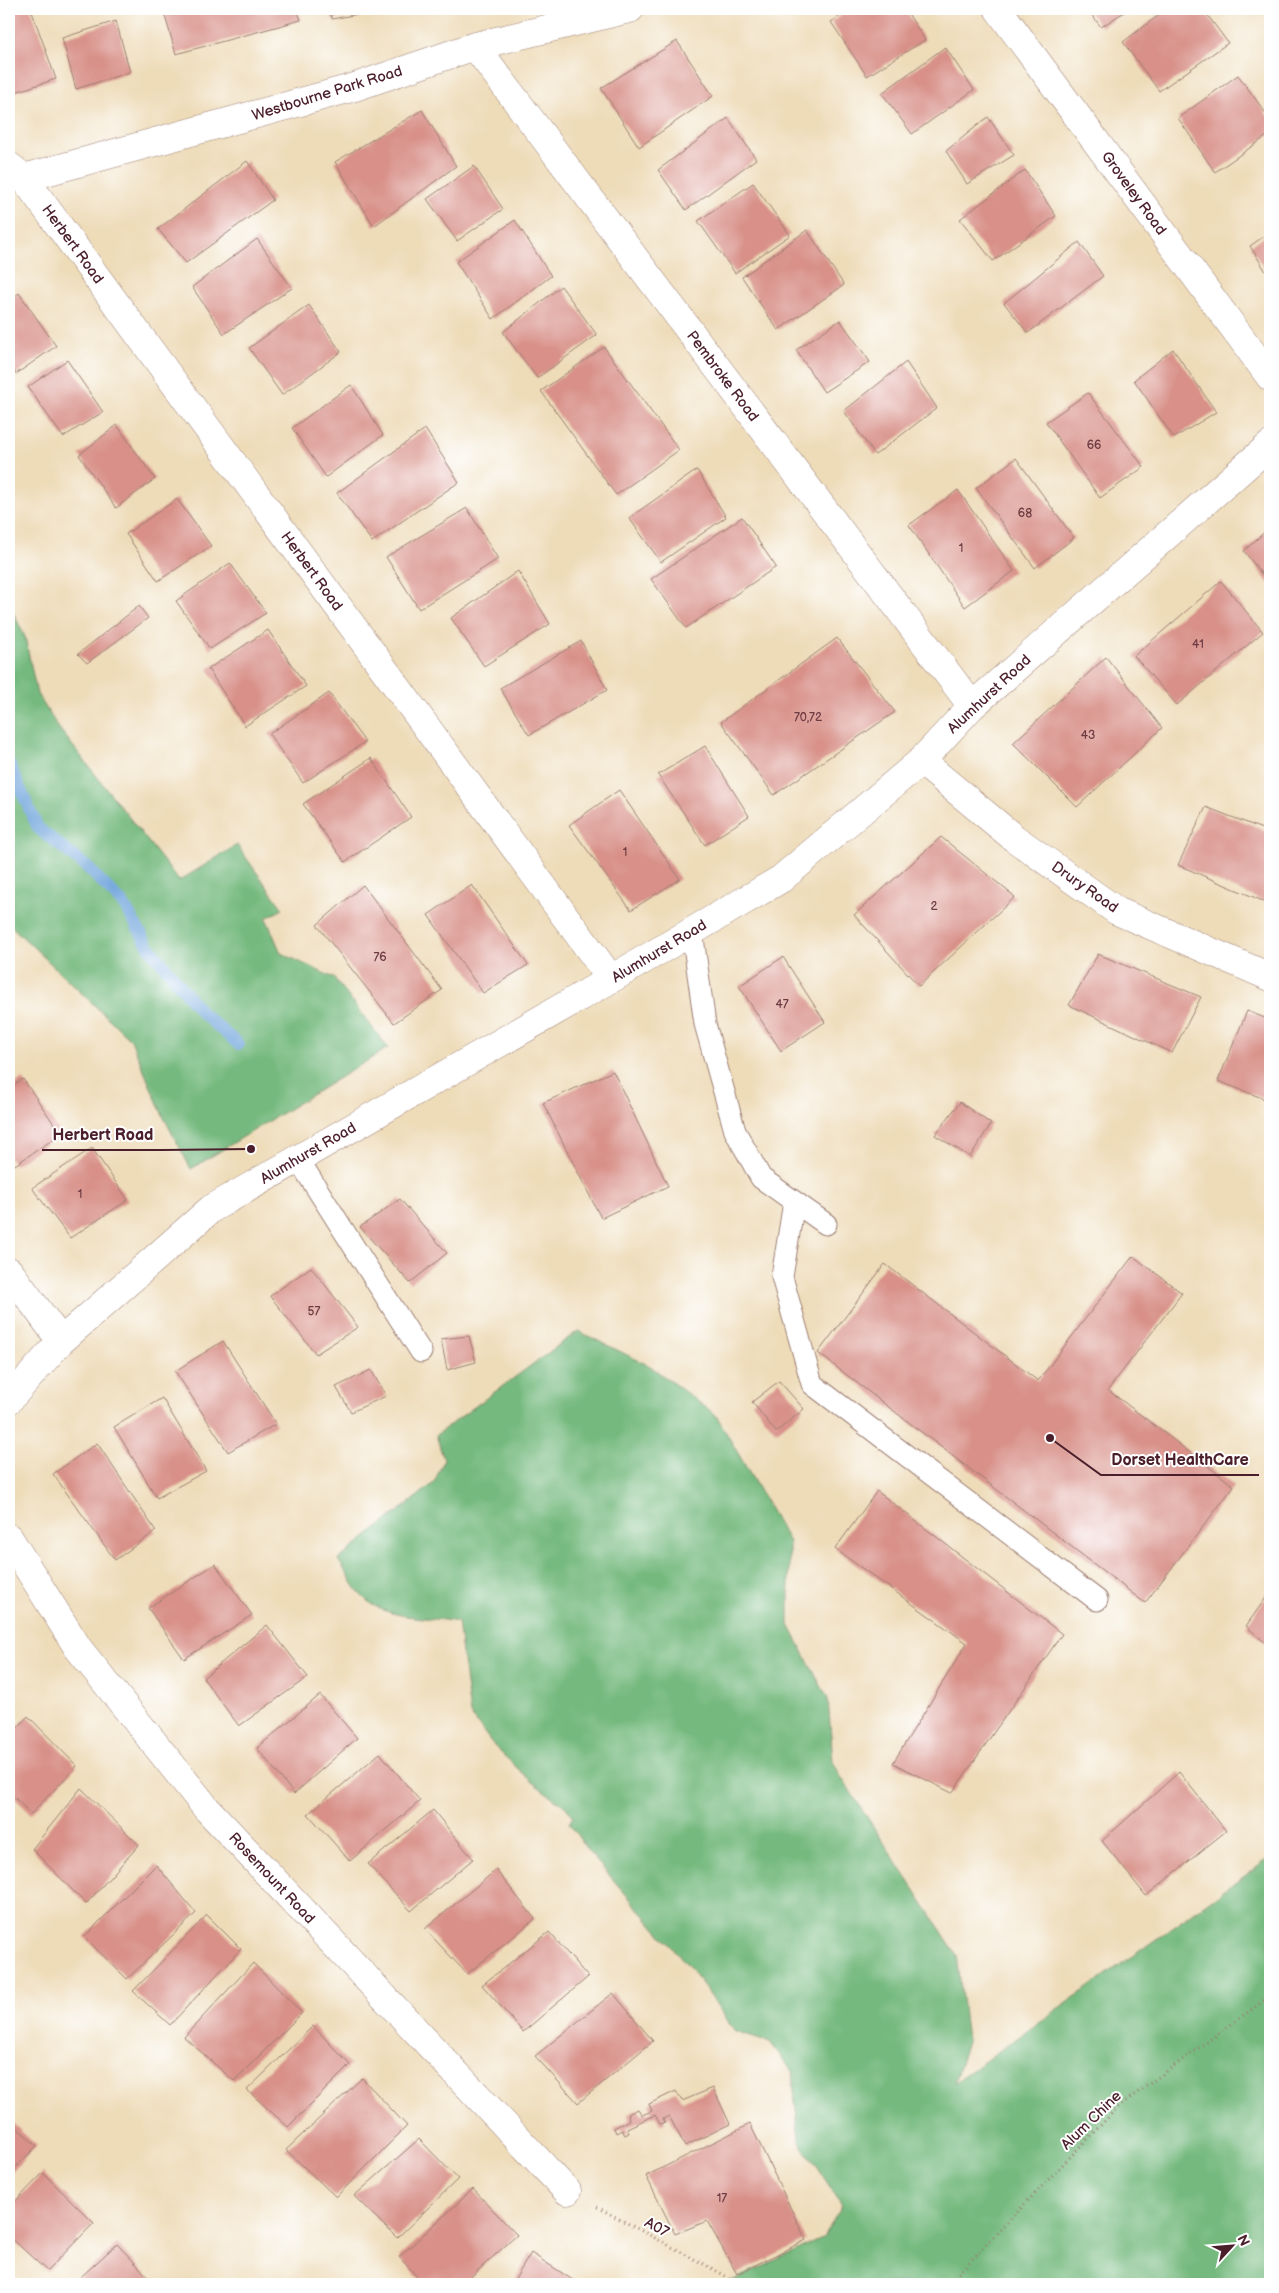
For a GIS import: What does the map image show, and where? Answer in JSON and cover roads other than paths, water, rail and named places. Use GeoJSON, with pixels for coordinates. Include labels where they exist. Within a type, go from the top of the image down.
{"type":"FeatureCollection","features":[{"type":"Feature","properties":{"kind":"street","name":"Westbourne Park Road"},"geometry":{"type":"LineString","coordinates":[[16,172],[355,87],[475,46],[630,9]]}},
{"type":"Feature","properties":{"kind":"street","name":"Groveley Road"},"geometry":{"type":"LineString","coordinates":[[998,9],[1270,377]]}},
{"type":"Feature","properties":{"kind":"street","name":"Pembroke Road"},"geometry":{"type":"LineString","coordinates":[[475,46],[972,706]]}},
{"type":"Feature","properties":{"kind":"street","name":"Herbert Road"},"geometry":{"type":"LineString","coordinates":[[16,172],[611,979]]}},
{"type":"Feature","properties":{"kind":"street","name":"Alumhurst Road"},"geometry":{"type":"LineString","coordinates":[[9,1400],[61,1341],[211,1209],[781,879],[921,761],[972,706],[1270,445]]}},
{"type":"Feature","properties":{"kind":"street","name":"Drury Road"},"geometry":{"type":"LineString","coordinates":[[921,761],[1014,838],[1117,911],[1270,977]]}},
{"type":"Feature","properties":{"kind":"street"},"geometry":{"type":"LineString","coordinates":[[9,1271],[61,1341]]}},
{"type":"Feature","properties":{"kind":"street","name":"Rosemount Road"},"geometry":{"type":"LineString","coordinates":[[9,1538],[78,1648],[207,1808],[567,2191]]}},
{"type":"Feature","properties":{"kind":"lane"},"geometry":{"type":"LineString","coordinates":[[692,931],[705,1024],[735,1131],[762,1178],[826,1224]]}},
{"type":"Feature","properties":{"kind":"lane"},"geometry":{"type":"LineString","coordinates":[[298,1159],[421,1352]]}},
{"type":"Feature","properties":{"kind":"lane"},"geometry":{"type":"LineString","coordinates":[[794,1202],[782,1277],[812,1384],[1097,1600]]}},
{"type":"Feature","properties":{"kind":"waterway"},"geometry":{"type":"LineString","coordinates":[[9,764],[38,828],[88,868],[124,905],[148,945],[202,1013],[238,1044]]}},
{"type":"Feature","properties":{"kind":"place","name":"Herbert Road"},"geometry":{"type":"Point","coordinates":[251,1149]}},
{"type":"Feature","properties":{"kind":"place","name":"Dorset HealthCare"},"geometry":{"type":"Point","coordinates":[1050,1438]}}]}
